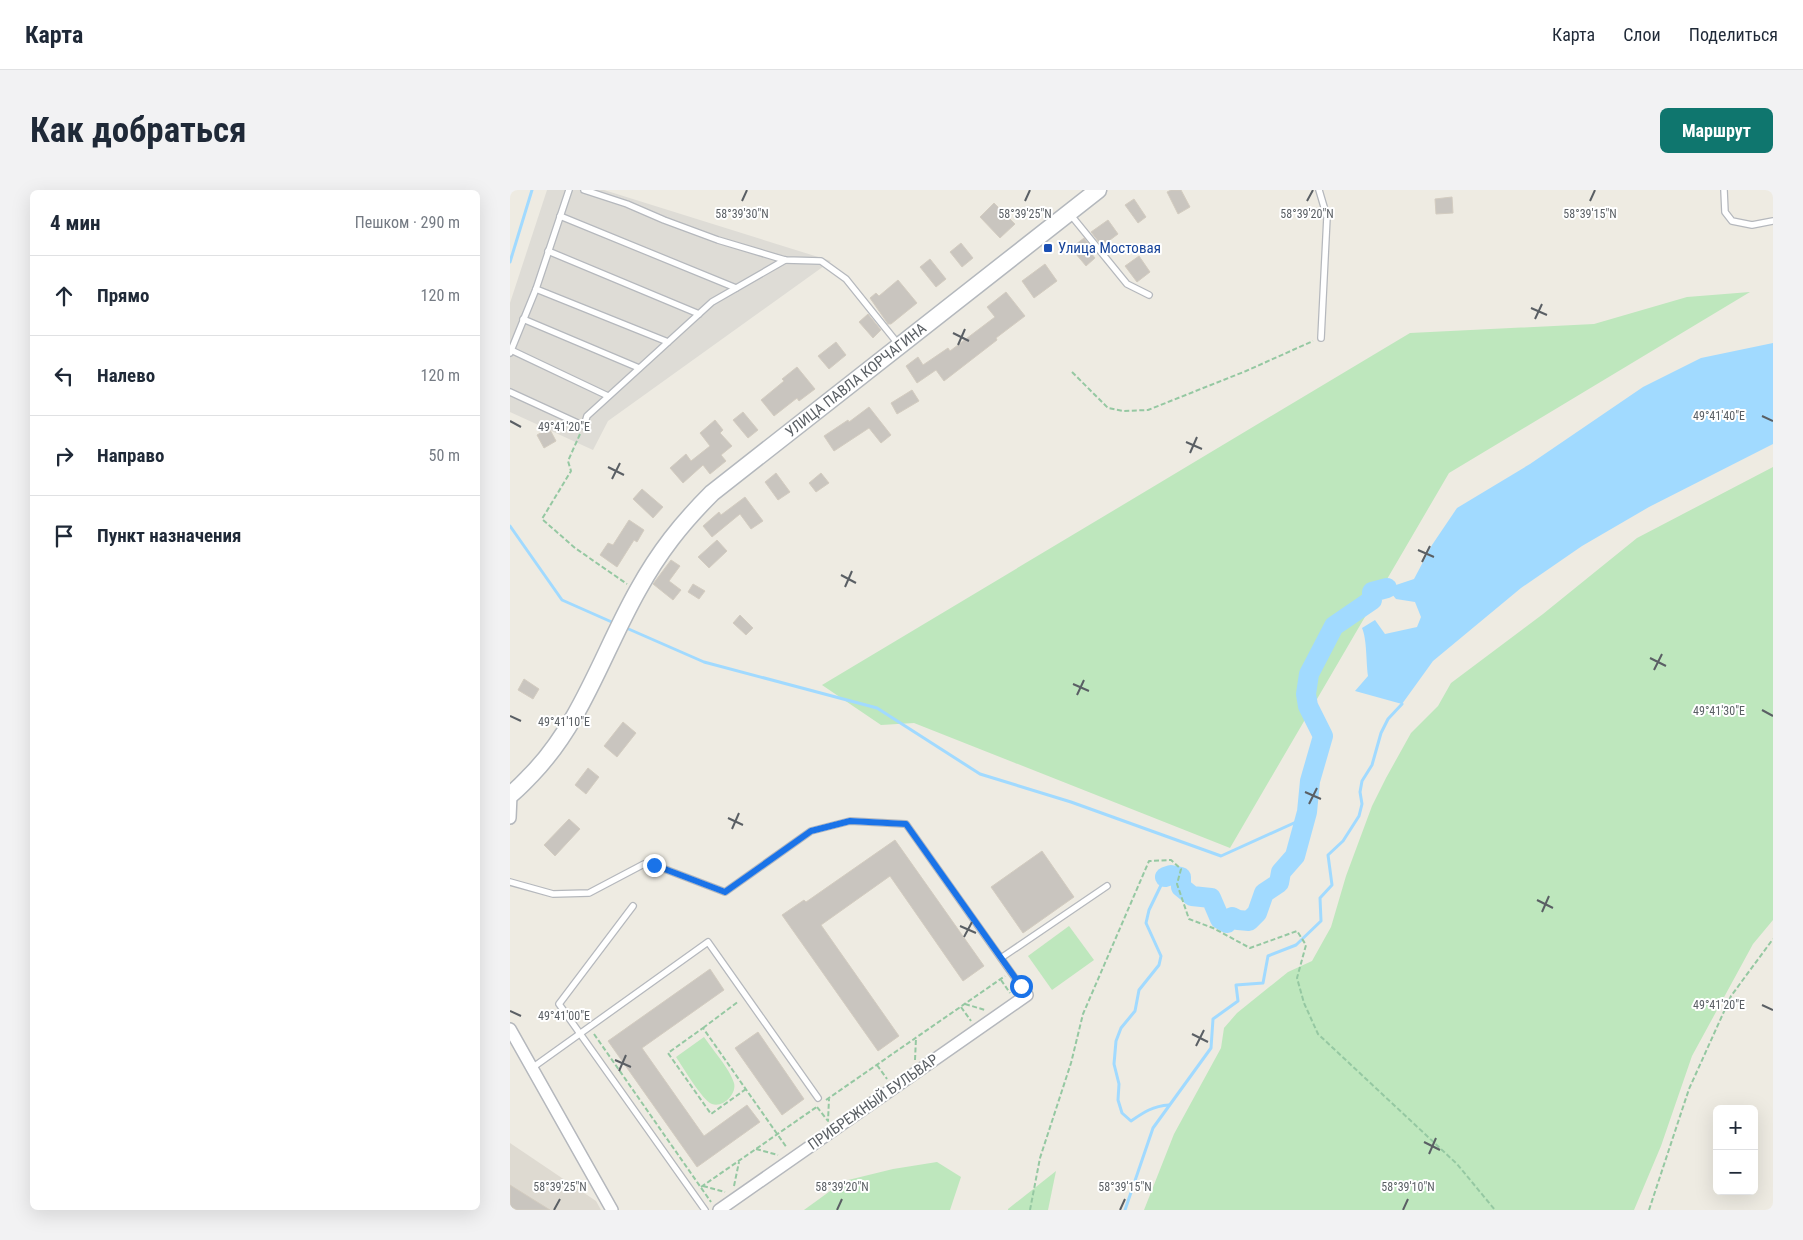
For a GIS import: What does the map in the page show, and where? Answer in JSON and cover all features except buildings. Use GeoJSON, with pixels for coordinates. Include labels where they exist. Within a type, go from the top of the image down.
{"type":"FeatureCollection","features":[{"type":"Feature","properties":{"kind":"main road","name":"УЛИЦА ПАВЛА КОРЧАГИНА"},"geometry":{"type":"LineString","coordinates":[[511,795],[550,755],[581,708],[636,592],[657,556],[679,526],[712,493],[1069,213],[1092,191]]}},
{"type":"Feature","properties":{"kind":"street"},"geometry":{"type":"LineString","coordinates":[[510,818],[511,795]]}},
{"type":"Feature","properties":{"kind":"street","name":"ПРИБРЕЖНЫЙ БУЛЬВАР"},"geometry":{"type":"LineString","coordinates":[[715,1206],[1024,990]]}},
{"type":"Feature","properties":{"kind":"street"},"geometry":{"type":"LineString","coordinates":[[510,1029],[612,1210]]}},
{"type":"Feature","properties":{"kind":"lane"},"geometry":{"type":"LineString","coordinates":[[569,190],[536,289],[511,352],[608,396]]}},
{"type":"Feature","properties":{"kind":"lane"},"geometry":{"type":"LineString","coordinates":[[584,190],[627,204],[718,240],[785,260],[821,261],[846,279],[899,345]]}},
{"type":"Feature","properties":{"kind":"lane"},"geometry":{"type":"LineString","coordinates":[[1318,190],[1327,217],[1321,338]]}},
{"type":"Feature","properties":{"kind":"lane"},"geometry":{"type":"LineString","coordinates":[[1724,190],[1725,212],[1732,221],[1752,225],[1773,221]]}},
{"type":"Feature","properties":{"kind":"lane"},"geometry":{"type":"LineString","coordinates":[[1069,213],[1127,284],[1149,295]]}},
{"type":"Feature","properties":{"kind":"lane"},"geometry":{"type":"LineString","coordinates":[[560,216],[736,288]]}},
{"type":"Feature","properties":{"kind":"lane"},"geometry":{"type":"LineString","coordinates":[[548,251],[699,314]]}},
{"type":"Feature","properties":{"kind":"lane"},"geometry":{"type":"LineString","coordinates":[[510,392],[584,426],[587,416],[712,302],[785,260]]}},
{"type":"Feature","properties":{"kind":"lane"},"geometry":{"type":"LineString","coordinates":[[536,289],[668,342]]}},
{"type":"Feature","properties":{"kind":"lane"},"geometry":{"type":"LineString","coordinates":[[523,319],[638,368]]}},
{"type":"Feature","properties":{"kind":"lane"},"geometry":{"type":"LineString","coordinates":[[510,882],[553,894],[589,894],[644,864],[654,865],[725,892],[811,831],[850,821],[906,824],[1024,990]]}},
{"type":"Feature","properties":{"kind":"lane"},"geometry":{"type":"LineString","coordinates":[[1002,958],[1107,886]]}},
{"type":"Feature","properties":{"kind":"lane"},"geometry":{"type":"LineString","coordinates":[[632,906],[559,1004],[705,1210]]}},
{"type":"Feature","properties":{"kind":"lane"},"geometry":{"type":"LineString","coordinates":[[532,1068],[708,942],[818,1098]]}},
{"type":"Feature","properties":{"kind":"path"},"geometry":{"type":"LineString","coordinates":[[1072,372],[1108,408],[1123,411],[1148,410],[1246,371],[1321,338]]}},
{"type":"Feature","properties":{"kind":"path"},"geometry":{"type":"LineString","coordinates":[[584,426],[568,461],[571,471],[542,519],[575,548],[636,592]]}},
{"type":"Feature","properties":{"kind":"path"},"geometry":{"type":"LineString","coordinates":[[1030,1210],[1040,1158],[1071,1063],[1083,1014],[1149,861],[1172,860],[1181,869],[1177,884],[1189,919],[1213,928],[1250,948],[1297,931],[1306,945],[1298,978],[1304,1003],[1318,1034],[1456,1164],[1495,1210]]}},
{"type":"Feature","properties":{"kind":"path"},"geometry":{"type":"LineString","coordinates":[[1649,1210],[1689,1089],[1731,996],[1773,940]]}},
{"type":"Feature","properties":{"kind":"path"},"geometry":{"type":"LineString","coordinates":[[693,1193],[1011,972]]}},
{"type":"Feature","properties":{"kind":"path"},"geometry":{"type":"LineString","coordinates":[[1001,980],[1010,993]]}},
{"type":"Feature","properties":{"kind":"path"},"geometry":{"type":"LineString","coordinates":[[1004,998],[1010,993],[1024,990]]}},
{"type":"Feature","properties":{"kind":"path"},"geometry":{"type":"LineString","coordinates":[[746,996],[668,1053],[711,1114],[746,1089]]}},
{"type":"Feature","properties":{"kind":"path"},"geometry":{"type":"LineString","coordinates":[[964,1004],[985,1010]]}},
{"type":"Feature","properties":{"kind":"path"},"geometry":{"type":"LineString","coordinates":[[961,1007],[971,1021],[992,1006]]}},
{"type":"Feature","properties":{"kind":"path"},"geometry":{"type":"LineString","coordinates":[[589,1028],[715,1206]]}},
{"type":"Feature","properties":{"kind":"path"},"geometry":{"type":"LineString","coordinates":[[703,1028],[787,1149],[771,1161]]}},
{"type":"Feature","properties":{"kind":"path"},"geometry":{"type":"LineString","coordinates":[[915,1060],[916,1038]]}},
{"type":"Feature","properties":{"kind":"path"},"geometry":{"type":"LineString","coordinates":[[908,1065],[923,1054]]}},
{"type":"Feature","properties":{"kind":"path"},"geometry":{"type":"LineString","coordinates":[[877,1065],[887,1079],[894,1074]]}},
{"type":"Feature","properties":{"kind":"path"},"geometry":{"type":"LineString","coordinates":[[828,1121],[829,1099]]}},
{"type":"Feature","properties":{"kind":"path"},"geometry":{"type":"LineString","coordinates":[[817,1107],[828,1121]]}},
{"type":"Feature","properties":{"kind":"path"},"geometry":{"type":"LineString","coordinates":[[828,1121],[835,1116]]}},
{"type":"Feature","properties":{"kind":"path"},"geometry":{"type":"LineString","coordinates":[[756,1149],[778,1156]]}},
{"type":"Feature","properties":{"kind":"path"},"geometry":{"type":"LineString","coordinates":[[734,1186],[739,1161]]}},
{"type":"Feature","properties":{"kind":"path"},"geometry":{"type":"LineString","coordinates":[[718,1197],[741,1181]]}},
{"type":"Feature","properties":{"kind":"path"},"geometry":{"type":"LineString","coordinates":[[702,1187],[725,1192]]}},
{"type":"Feature","properties":{"kind":"shaded area"},"geometry":{"type":"Polygon","coordinates":[[[547,190],[604,190],[831,261],[608,421],[593,450],[510,412],[510,303],[547,190]]]}},
{"type":"Feature","properties":{"kind":"shaded area"},"geometry":{"type":"Polygon","coordinates":[[[510,1143],[596,1201],[601,1210],[510,1210],[510,1143]]]}},
{"type":"Feature","properties":{"kind":"green space"},"geometry":{"type":"Polygon","coordinates":[[[1750,292],[1449,473],[1230,848],[914,723],[881,725],[822,685],[1410,333],[1594,324],[1687,297],[1750,292]]]}},
{"type":"Feature","properties":{"kind":"green space"},"geometry":{"type":"Polygon","coordinates":[[[1773,467],[1773,920],[1753,944],[1692,1056],[1661,1146],[1634,1210],[1144,1210],[1174,1134],[1221,1048],[1224,1028],[1237,1013],[1288,972],[1312,961],[1331,927],[1346,876],[1372,806],[1386,778],[1411,733],[1438,706],[1451,683],[1543,614],[1637,538],[1773,467]]]}},
{"type":"Feature","properties":{"kind":"green space"},"geometry":{"type":"Polygon","coordinates":[[[1069,926],[1094,960],[1052,990],[1028,956],[1069,926]]]}},
{"type":"Feature","properties":{"kind":"green space"},"geometry":{"type":"Polygon","coordinates":[[[704,1037],[725,1065],[734,1083],[731,1096],[725,1102],[716,1105],[703,1096],[676,1057],[704,1037]]]}},
{"type":"Feature","properties":{"kind":"green space"},"geometry":{"type":"Polygon","coordinates":[[[937,1162],[961,1177],[950,1210],[804,1210],[844,1181],[893,1169],[937,1162]]]}},
{"type":"Feature","properties":{"kind":"green space"},"geometry":{"type":"Polygon","coordinates":[[[1056,1171],[1048,1210],[1008,1210],[1008,1209],[1056,1171]]]}},
{"type":"Feature","properties":{"kind":"water"},"geometry":{"type":"Polygon","coordinates":[[[1773,343],[1773,444],[1649,507],[1582,546],[1521,588],[1433,661],[1402,704],[1355,691],[1368,676],[1366,644],[1362,628],[1375,620],[1385,634],[1417,627],[1421,617],[1415,602],[1396,599],[1387,588],[1414,579],[1432,545],[1457,508],[1530,464],[1643,387],[1701,358],[1773,343]]]}},
{"type":"Feature","properties":{"kind":"waterway"},"geometry":{"type":"LineString","coordinates":[[510,262],[532,190]]}},
{"type":"Feature","properties":{"kind":"waterway"},"geometry":{"type":"LineString","coordinates":[[510,526],[562,600],[614,623]]}},
{"type":"Feature","properties":{"kind":"waterway"},"geometry":{"type":"LineString","coordinates":[[1165,877],[1171,875],[1181,877],[1181,887],[1192,896],[1211,898],[1220,919],[1227,923],[1232,917],[1238,920],[1249,921],[1257,913],[1264,893],[1279,883],[1281,872],[1295,856],[1307,812],[1310,781],[1323,736],[1308,706],[1306,694],[1309,674],[1334,626],[1372,600],[1372,592],[1387,588]]}},
{"type":"Feature","properties":{"kind":"waterway"},"geometry":{"type":"LineString","coordinates":[[624,627],[704,662],[877,708],[980,774],[1071,802],[1221,856],[1305,818]]}},
{"type":"Feature","properties":{"kind":"waterway"},"geometry":{"type":"LineString","coordinates":[[1125,1210],[1153,1128],[1211,1048],[1213,1019],[1238,1001],[1236,985],[1263,983],[1268,956],[1296,945],[1321,921],[1320,898],[1332,885],[1328,855],[1343,841],[1359,816],[1362,804],[1360,792],[1362,781],[1372,765],[1381,733],[1388,719],[1402,704]]}},
{"type":"Feature","properties":{"kind":"waterway"},"geometry":{"type":"LineString","coordinates":[[1165,877],[1149,910],[1146,923],[1161,956],[1159,965],[1139,990],[1135,1011],[1121,1028],[1116,1041],[1114,1064],[1119,1084],[1118,1100],[1122,1113],[1131,1121],[1149,1110],[1169,1105]]}},
{"type":"Feature","properties":{"kind":"place","name":"Улица Мостовая"},"geometry":{"type":"Point","coordinates":[1048,248]}},
{"type":"Feature","properties":{"kind":"route"},"geometry":{"type":"LineString","coordinates":[[654,865],[725,892],[811,831],[850,821],[906,824],[1021,986]]}}]}
